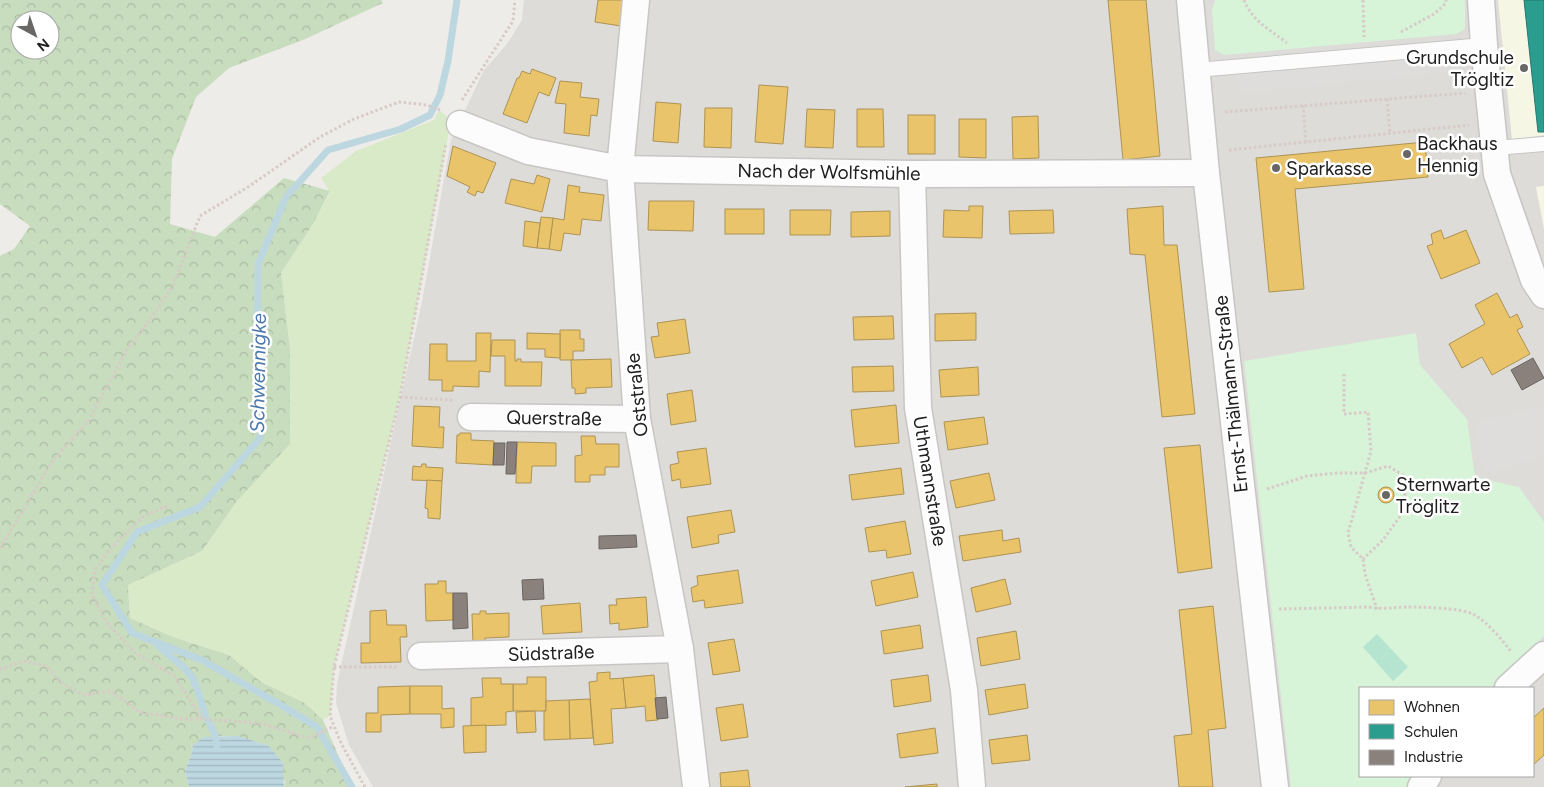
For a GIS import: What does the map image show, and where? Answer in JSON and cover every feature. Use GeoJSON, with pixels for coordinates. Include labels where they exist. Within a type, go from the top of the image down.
{"type":"FeatureCollection","features":[{"type":"Feature","properties":{"kind":"street","name":"Oststraße"},"geometry":{"type":"LineString","coordinates":[[636,0],[620,169],[637,420],[680,649],[696,787]]}},
{"type":"Feature","properties":{"kind":"street","name":"Ernst-Thälmann-Straße"},"geometry":{"type":"LineString","coordinates":[[1190,0],[1205,162],[1275,787]]}},
{"type":"Feature","properties":{"kind":"street"},"geometry":{"type":"LineString","coordinates":[[1481,0],[1497,174],[1534,280],[1544,295]]}},
{"type":"Feature","properties":{"kind":"street","name":"Nach der Wolfsmühle"},"geometry":{"type":"LineString","coordinates":[[451,112],[528,151],[620,169],[912,174],[1205,162]]}},
{"type":"Feature","properties":{"kind":"street","name":"Uthmannstraße"},"geometry":{"type":"LineString","coordinates":[[912,174],[918,408],[964,690],[972,787]]}},
{"type":"Feature","properties":{"kind":"street","name":"Querstraße"},"geometry":{"type":"LineString","coordinates":[[474,417],[637,420]]}},
{"type":"Feature","properties":{"kind":"street","name":"Südstraße"},"geometry":{"type":"LineString","coordinates":[[421,656],[680,649]]}},
{"type":"Feature","properties":{"kind":"street"},"geometry":{"type":"LineString","coordinates":[[1516,681],[1544,655]]}},
{"type":"Feature","properties":{"kind":"lane"},"geometry":{"type":"LineString","coordinates":[[1197,70],[1484,45]]}},
{"type":"Feature","properties":{"kind":"lane"},"geometry":{"type":"LineString","coordinates":[[1493,136],[1544,144]]}},
{"type":"Feature","properties":{"kind":"path"},"geometry":{"type":"LineString","coordinates":[[365,787],[341,743],[330,716],[334,667],[400,397],[451,112],[512,21],[515,0]]}},
{"type":"Feature","properties":{"kind":"path"},"geometry":{"type":"LineString","coordinates":[[1244,0],[1249,12],[1254,17],[1292,47],[1294,62]]}},
{"type":"Feature","properties":{"kind":"path"},"geometry":{"type":"LineString","coordinates":[[1363,0],[1364,39],[1373,38]]}},
{"type":"Feature","properties":{"kind":"path"},"geometry":{"type":"LineString","coordinates":[[1399,33],[1434,14],[1446,3],[1446,0]]}},
{"type":"Feature","properties":{"kind":"path"},"geometry":{"type":"LineString","coordinates":[[1201,114],[1488,91]]}},
{"type":"Feature","properties":{"kind":"path"},"geometry":{"type":"LineString","coordinates":[[1387,98],[1390,134]]}},
{"type":"Feature","properties":{"kind":"path"},"geometry":{"type":"LineString","coordinates":[[0,548],[54,459],[86,423],[128,348],[173,285],[200,216],[248,187],[320,137],[354,119],[399,102],[428,105],[451,112]]}},
{"type":"Feature","properties":{"kind":"path"},"geometry":{"type":"LineString","coordinates":[[1303,105],[1306,142]]}},
{"type":"Feature","properties":{"kind":"path"},"geometry":{"type":"LineString","coordinates":[[1205,162],[1306,142],[1390,134],[1493,136]]}},
{"type":"Feature","properties":{"kind":"path"},"geometry":{"type":"LineString","coordinates":[[1344,374],[1344,414],[1368,412],[1372,451],[1348,533],[1351,547],[1363,559],[1365,574],[1376,609]]}},
{"type":"Feature","properties":{"kind":"path"},"geometry":{"type":"LineString","coordinates":[[400,397],[450,400],[474,417]]}},
{"type":"Feature","properties":{"kind":"path"},"geometry":{"type":"LineString","coordinates":[[1243,496],[1307,476],[1365,473],[1388,466],[1403,475],[1406,508],[1383,540],[1363,559]]}},
{"type":"Feature","properties":{"kind":"path"},"geometry":{"type":"LineString","coordinates":[[167,506],[144,516],[115,544],[95,569],[92,595],[108,624],[135,653],[174,676],[202,719]]}},
{"type":"Feature","properties":{"kind":"path"},"geometry":{"type":"LineString","coordinates":[[1256,611],[1311,608],[1369,607],[1376,609],[1408,607],[1444,608],[1472,613],[1491,628],[1510,650],[1516,681]]}},
{"type":"Feature","properties":{"kind":"path"},"geometry":{"type":"LineString","coordinates":[[334,667],[407,667],[421,656]]}},
{"type":"Feature","properties":{"kind":"path"},"geometry":{"type":"LineString","coordinates":[[0,669],[26,660],[46,666],[60,682],[84,695],[110,691],[140,712],[182,719],[259,723],[309,738],[334,726]]}},
{"type":"Feature","properties":{"kind":"shaded area"},"geometry":{"type":"Polygon","coordinates":[[[524,0],[1544,0],[1544,787],[373,787],[349,745],[336,703],[337,684],[422,302],[451,140],[484,70],[507,44],[522,20],[524,0]]]}},
{"type":"Feature","properties":{"kind":"shaded area","name":"Grundschule Trögltiz"},"geometry":{"type":"Polygon","coordinates":[[[1498,0],[1544,0],[1544,135],[1512,140],[1498,0]]]}},
{"type":"Feature","properties":{"kind":"shaded area"},"geometry":{"type":"Polygon","coordinates":[[[1456,47],[1458,71],[1240,94],[1236,67],[1456,47]]]}},
{"type":"Feature","properties":{"kind":"shaded area"},"geometry":{"type":"Polygon","coordinates":[[[1544,186],[1544,229],[1536,187],[1544,186]]]}},
{"type":"Feature","properties":{"kind":"shaded area"},"geometry":{"type":"Polygon","coordinates":[[[1544,406],[1544,456],[1484,474],[1474,423],[1544,406]]]}},
{"type":"Feature","properties":{"kind":"green space"},"geometry":{"type":"Polygon","coordinates":[[[0,0],[381,0],[383,3],[303,40],[229,68],[196,97],[172,159],[170,224],[215,237],[284,178],[330,191],[313,224],[281,273],[290,349],[290,444],[237,501],[202,551],[128,585],[130,618],[173,637],[229,655],[261,682],[305,703],[323,720],[352,787],[284,787],[285,782],[269,746],[231,736],[221,736],[202,740],[193,745],[185,771],[189,787],[0,787],[0,256],[14,249],[30,226],[0,204],[0,0]]]}},
{"type":"Feature","properties":{"kind":"green space"},"geometry":{"type":"Polygon","coordinates":[[[1215,0],[1465,0],[1465,29],[1456,34],[1224,55],[1215,50],[1212,10],[1215,0]]]}},
{"type":"Feature","properties":{"kind":"green space"},"geometry":{"type":"Polygon","coordinates":[[[439,110],[451,120],[400,397],[334,667],[330,716],[323,720],[305,703],[261,682],[229,655],[173,637],[130,618],[128,585],[202,551],[237,501],[290,444],[290,349],[281,273],[313,224],[330,192],[321,178],[356,151],[434,120],[439,110]]]}},
{"type":"Feature","properties":{"kind":"green space"},"geometry":{"type":"Polygon","coordinates":[[[1416,333],[1420,365],[1467,419],[1475,477],[1519,487],[1544,522],[1544,636],[1491,687],[1359,687],[1359,777],[1413,777],[1407,787],[1291,787],[1244,361],[1416,333]]]}},
{"type":"Feature","properties":{"kind":"green space"},"geometry":{"type":"Polygon","coordinates":[[[1377,634],[1408,667],[1393,681],[1363,647],[1377,634]]]}},
{"type":"Feature","properties":{"kind":"water"},"geometry":{"type":"Polygon","coordinates":[[[238,736],[269,746],[283,763],[284,787],[189,787],[185,771],[193,745],[204,737],[238,736]]]}},
{"type":"Feature","properties":{"kind":"building: Wohnen"},"geometry":{"type":"Polygon","coordinates":[[[598,0],[625,0],[621,26],[595,22],[598,0]]]}},
{"type":"Feature","properties":{"kind":"building: Wohnen"},"geometry":{"type":"Polygon","coordinates":[[[1108,0],[1146,0],[1160,156],[1123,160],[1108,0]]]}},
{"type":"Feature","properties":{"kind":"building: Wohnen"},"geometry":{"type":"Polygon","coordinates":[[[532,69],[556,78],[549,96],[539,92],[527,123],[503,114],[517,78],[519,78],[522,71],[530,74],[532,69]]]}},
{"type":"Feature","properties":{"kind":"building: Wohnen"},"geometry":{"type":"Polygon","coordinates":[[[560,81],[582,83],[580,97],[599,99],[597,116],[591,115],[589,136],[564,133],[566,104],[555,103],[560,81]]]}},
{"type":"Feature","properties":{"kind":"building: Wohnen"},"geometry":{"type":"Polygon","coordinates":[[[759,85],[788,87],[783,144],[755,142],[759,85]]]}},
{"type":"Feature","properties":{"kind":"building: Wohnen"},"geometry":{"type":"Polygon","coordinates":[[[656,102],[681,104],[678,143],[653,141],[656,102]]]}},
{"type":"Feature","properties":{"kind":"building: Wohnen"},"geometry":{"type":"Polygon","coordinates":[[[705,108],[732,108],[731,148],[704,147],[705,108]]]}},
{"type":"Feature","properties":{"kind":"building: Wohnen"},"geometry":{"type":"Polygon","coordinates":[[[807,109],[835,110],[833,148],[805,147],[807,109]]]}},
{"type":"Feature","properties":{"kind":"building: Wohnen"},"geometry":{"type":"Polygon","coordinates":[[[857,109],[883,109],[884,147],[857,147],[857,109]]]}},
{"type":"Feature","properties":{"kind":"building: Wohnen"},"geometry":{"type":"Polygon","coordinates":[[[908,115],[935,115],[935,154],[908,154],[908,115]]]}},
{"type":"Feature","properties":{"kind":"building: Wohnen"},"geometry":{"type":"Polygon","coordinates":[[[1038,116],[1039,158],[1013,159],[1012,117],[1038,116]]]}},
{"type":"Feature","properties":{"kind":"building: Wohnen"},"geometry":{"type":"Polygon","coordinates":[[[959,119],[986,119],[986,158],[959,157],[959,119]]]}},
{"type":"Feature","properties":{"kind":"building: Wohnen"},"geometry":{"type":"Polygon","coordinates":[[[1425,142],[1428,177],[1295,189],[1304,289],[1269,292],[1256,158],[1425,142]]]}},
{"type":"Feature","properties":{"kind":"building: Wohnen"},"geometry":{"type":"Polygon","coordinates":[[[453,146],[496,163],[483,193],[477,191],[475,196],[467,192],[470,187],[447,176],[453,146]]]}},
{"type":"Feature","properties":{"kind":"building: Wohnen"},"geometry":{"type":"Polygon","coordinates":[[[537,175],[550,179],[542,212],[505,203],[511,179],[534,184],[537,175]]]}},
{"type":"Feature","properties":{"kind":"building: Wohnen"},"geometry":{"type":"Polygon","coordinates":[[[568,185],[580,187],[579,192],[604,195],[601,221],[582,219],[580,235],[564,233],[561,251],[549,249],[553,218],[564,220],[568,185]]]}},
{"type":"Feature","properties":{"kind":"building: Wohnen"},"geometry":{"type":"Polygon","coordinates":[[[649,201],[694,201],[693,231],[648,230],[649,201]]]}},
{"type":"Feature","properties":{"kind":"building: Wohnen"},"geometry":{"type":"Polygon","coordinates":[[[969,206],[983,206],[982,238],[943,237],[944,210],[969,211],[969,206]]]}},
{"type":"Feature","properties":{"kind":"building: Wohnen"},"geometry":{"type":"Polygon","coordinates":[[[1163,206],[1164,245],[1177,245],[1195,414],[1162,417],[1145,255],[1130,254],[1127,209],[1163,206]]]}},
{"type":"Feature","properties":{"kind":"building: Wohnen"},"geometry":{"type":"Polygon","coordinates":[[[725,209],[764,209],[764,234],[725,234],[725,209]]]}},
{"type":"Feature","properties":{"kind":"building: Wohnen"},"geometry":{"type":"Polygon","coordinates":[[[790,210],[831,210],[830,235],[790,235],[790,210]]]}},
{"type":"Feature","properties":{"kind":"building: Wohnen"},"geometry":{"type":"Polygon","coordinates":[[[1053,210],[1054,233],[1010,234],[1009,211],[1053,210]]]}},
{"type":"Feature","properties":{"kind":"building: Wohnen"},"geometry":{"type":"Polygon","coordinates":[[[890,211],[890,236],[851,237],[851,212],[890,211]]]}},
{"type":"Feature","properties":{"kind":"building: Wohnen"},"geometry":{"type":"Polygon","coordinates":[[[541,217],[553,218],[549,249],[537,248],[541,217]]]}},
{"type":"Feature","properties":{"kind":"building: Wohnen"},"geometry":{"type":"Polygon","coordinates":[[[525,221],[540,223],[537,248],[523,246],[525,221]]]}},
{"type":"Feature","properties":{"kind":"building: Wohnen"},"geometry":{"type":"Polygon","coordinates":[[[1441,230],[1444,239],[1466,230],[1480,263],[1441,279],[1427,246],[1433,244],[1431,234],[1441,230]]]}},
{"type":"Feature","properties":{"kind":"building: Wohnen"},"geometry":{"type":"Polygon","coordinates":[[[1497,293],[1510,318],[1517,314],[1523,327],[1517,330],[1530,354],[1492,375],[1482,357],[1462,368],[1449,344],[1485,324],[1475,305],[1497,293]]]}},
{"type":"Feature","properties":{"kind":"building: Wohnen"},"geometry":{"type":"Polygon","coordinates":[[[976,313],[976,340],[935,341],[935,314],[976,313]]]}},
{"type":"Feature","properties":{"kind":"building: Wohnen"},"geometry":{"type":"Polygon","coordinates":[[[893,316],[894,339],[854,340],[853,317],[893,316]]]}},
{"type":"Feature","properties":{"kind":"building: Wohnen"},"geometry":{"type":"Polygon","coordinates":[[[685,319],[690,353],[655,358],[651,337],[659,336],[657,323],[685,319]]]}},
{"type":"Feature","properties":{"kind":"building: Wohnen"},"geometry":{"type":"Polygon","coordinates":[[[560,330],[580,330],[580,339],[584,339],[584,351],[573,351],[573,360],[560,360],[560,330]]]}},
{"type":"Feature","properties":{"kind":"building: Wohnen"},"geometry":{"type":"Polygon","coordinates":[[[476,333],[491,333],[490,372],[479,371],[479,387],[453,386],[453,391],[442,391],[442,380],[429,380],[430,344],[447,344],[447,361],[476,361],[476,333]]]}},
{"type":"Feature","properties":{"kind":"building: Wohnen"},"geometry":{"type":"Polygon","coordinates":[[[527,333],[560,334],[560,358],[545,357],[545,349],[527,349],[527,333]]]}},
{"type":"Feature","properties":{"kind":"building: Wohnen"},"geometry":{"type":"Polygon","coordinates":[[[492,340],[515,340],[515,361],[521,359],[521,362],[542,362],[541,386],[505,386],[505,356],[491,356],[492,340]]]}},
{"type":"Feature","properties":{"kind":"building: Wohnen"},"geometry":{"type":"Polygon","coordinates":[[[611,359],[612,387],[586,388],[586,393],[575,394],[575,388],[572,388],[571,360],[611,359]]]}},
{"type":"Feature","properties":{"kind":"building: Wohnen"},"geometry":{"type":"Polygon","coordinates":[[[893,366],[894,391],[853,392],[852,367],[893,366]]]}},
{"type":"Feature","properties":{"kind":"building: Wohnen"},"geometry":{"type":"Polygon","coordinates":[[[978,367],[979,395],[941,397],[939,370],[978,367]]]}},
{"type":"Feature","properties":{"kind":"building: Wohnen"},"geometry":{"type":"Polygon","coordinates":[[[692,390],[696,421],[671,425],[667,394],[692,390]]]}},
{"type":"Feature","properties":{"kind":"building: Wohnen"},"geometry":{"type":"Polygon","coordinates":[[[896,405],[899,443],[855,447],[851,410],[896,405]]]}},
{"type":"Feature","properties":{"kind":"building: Wohnen"},"geometry":{"type":"Polygon","coordinates":[[[414,406],[440,407],[439,427],[444,427],[443,448],[412,446],[414,406]]]}},
{"type":"Feature","properties":{"kind":"building: Wohnen"},"geometry":{"type":"Polygon","coordinates":[[[984,417],[988,444],[948,450],[944,422],[984,417]]]}},
{"type":"Feature","properties":{"kind":"building: Wohnen"},"geometry":{"type":"Polygon","coordinates":[[[460,433],[471,433],[471,440],[494,441],[493,465],[456,463],[457,435],[460,433]]]}},
{"type":"Feature","properties":{"kind":"building: Wohnen"},"geometry":{"type":"Polygon","coordinates":[[[581,436],[595,436],[596,444],[619,444],[619,467],[605,467],[605,475],[590,475],[590,482],[575,482],[575,456],[582,455],[581,436]]]}},
{"type":"Feature","properties":{"kind":"building: Wohnen"},"geometry":{"type":"Polygon","coordinates":[[[517,442],[556,443],[556,466],[532,466],[531,483],[516,483],[517,442]]]}},
{"type":"Feature","properties":{"kind":"building: Wohnen"},"geometry":{"type":"Polygon","coordinates":[[[1200,445],[1212,568],[1178,573],[1164,448],[1200,445]]]}},
{"type":"Feature","properties":{"kind":"building: Wohnen"},"geometry":{"type":"Polygon","coordinates":[[[706,448],[711,484],[681,488],[680,479],[672,481],[670,465],[679,463],[677,452],[706,448]]]}},
{"type":"Feature","properties":{"kind":"building: Wohnen"},"geometry":{"type":"Polygon","coordinates":[[[422,464],[426,464],[426,467],[443,468],[442,481],[412,480],[413,466],[421,467],[422,464]]]}},
{"type":"Feature","properties":{"kind":"building: Wohnen"},"geometry":{"type":"Polygon","coordinates":[[[901,468],[904,494],[852,500],[849,475],[901,468]]]}},
{"type":"Feature","properties":{"kind":"building: Wohnen"},"geometry":{"type":"Polygon","coordinates":[[[989,473],[995,500],[956,508],[950,481],[989,473]]]}},
{"type":"Feature","properties":{"kind":"building: Wohnen"},"geometry":{"type":"Polygon","coordinates":[[[427,480],[442,481],[440,519],[428,518],[428,509],[425,508],[427,480]]]}},
{"type":"Feature","properties":{"kind":"building: Wohnen","name":"Sternwarte Tröglitz"},"geometry":{"type":"Polygon","coordinates":[[[1386,487],[1394,495],[1386,503],[1378,495],[1386,487]]]}},
{"type":"Feature","properties":{"kind":"building: Wohnen"},"geometry":{"type":"Polygon","coordinates":[[[731,510],[735,532],[718,535],[719,543],[692,548],[687,517],[731,510]]]}},
{"type":"Feature","properties":{"kind":"building: Wohnen"},"geometry":{"type":"Polygon","coordinates":[[[905,521],[911,554],[887,558],[886,550],[869,552],[865,528],[905,521]]]}},
{"type":"Feature","properties":{"kind":"building: Wohnen"},"geometry":{"type":"Polygon","coordinates":[[[1002,530],[1003,541],[1019,538],[1021,552],[963,561],[959,536],[1002,530]]]}},
{"type":"Feature","properties":{"kind":"building: Wohnen"},"geometry":{"type":"Polygon","coordinates":[[[738,570],[743,603],[705,608],[704,600],[693,602],[691,588],[698,585],[697,576],[738,570]]]}},
{"type":"Feature","properties":{"kind":"building: Wohnen"},"geometry":{"type":"Polygon","coordinates":[[[913,572],[918,597],[876,606],[871,581],[913,572]]]}},
{"type":"Feature","properties":{"kind":"building: Wohnen"},"geometry":{"type":"Polygon","coordinates":[[[1005,579],[1011,604],[976,612],[971,588],[1005,579]]]}},
{"type":"Feature","properties":{"kind":"building: Wohnen"},"geometry":{"type":"Polygon","coordinates":[[[438,581],[446,581],[446,593],[453,593],[453,620],[426,621],[425,584],[438,584],[438,581]]]}},
{"type":"Feature","properties":{"kind":"building: Wohnen"},"geometry":{"type":"Polygon","coordinates":[[[646,597],[648,627],[619,630],[619,623],[610,624],[609,605],[617,605],[616,599],[646,597]]]}},
{"type":"Feature","properties":{"kind":"building: Wohnen"},"geometry":{"type":"Polygon","coordinates":[[[580,603],[582,632],[543,634],[541,606],[580,603]]]}},
{"type":"Feature","properties":{"kind":"building: Wohnen"},"geometry":{"type":"Polygon","coordinates":[[[1213,606],[1226,728],[1208,730],[1213,787],[1179,787],[1174,736],[1192,734],[1179,610],[1213,606]]]}},
{"type":"Feature","properties":{"kind":"building: Wohnen"},"geometry":{"type":"Polygon","coordinates":[[[386,610],[387,625],[406,625],[407,637],[400,637],[401,662],[361,663],[361,643],[370,643],[370,611],[386,610]]]}},
{"type":"Feature","properties":{"kind":"building: Wohnen"},"geometry":{"type":"Polygon","coordinates":[[[480,611],[486,611],[486,614],[509,613],[509,637],[485,638],[485,644],[473,644],[472,614],[480,614],[480,611]]]}},
{"type":"Feature","properties":{"kind":"building: Wohnen"},"geometry":{"type":"Polygon","coordinates":[[[920,625],[923,648],[884,654],[881,631],[920,625]]]}},
{"type":"Feature","properties":{"kind":"building: Wohnen"},"geometry":{"type":"Polygon","coordinates":[[[1016,631],[1020,659],[981,666],[977,638],[1016,631]]]}},
{"type":"Feature","properties":{"kind":"building: Wohnen"},"geometry":{"type":"Polygon","coordinates":[[[734,639],[740,671],[713,675],[708,643],[734,639]]]}},
{"type":"Feature","properties":{"kind":"building: Wohnen"},"geometry":{"type":"Polygon","coordinates":[[[610,672],[610,679],[623,678],[626,708],[611,709],[613,743],[594,745],[589,682],[597,681],[597,673],[610,672]]]}},
{"type":"Feature","properties":{"kind":"building: Wohnen"},"geometry":{"type":"Polygon","coordinates":[[[654,675],[658,720],[646,721],[645,706],[626,708],[623,678],[654,675]]]}},
{"type":"Feature","properties":{"kind":"building: Wohnen"},"geometry":{"type":"Polygon","coordinates":[[[928,675],[931,701],[894,707],[891,680],[928,675]]]}},
{"type":"Feature","properties":{"kind":"building: Wohnen"},"geometry":{"type":"Polygon","coordinates":[[[527,677],[546,677],[546,711],[513,711],[513,684],[527,684],[527,677]]]}},
{"type":"Feature","properties":{"kind":"building: Wohnen"},"geometry":{"type":"Polygon","coordinates":[[[482,678],[501,678],[501,684],[513,684],[513,711],[506,712],[506,725],[471,726],[471,698],[483,697],[482,678]]]}},
{"type":"Feature","properties":{"kind":"building: Wohnen"},"geometry":{"type":"Polygon","coordinates":[[[1025,684],[1028,708],[989,715],[985,690],[1025,684]]]}},
{"type":"Feature","properties":{"kind":"building: Wohnen"},"geometry":{"type":"Polygon","coordinates":[[[410,686],[410,714],[381,715],[381,732],[366,732],[366,713],[378,713],[378,687],[410,686]]]}},
{"type":"Feature","properties":{"kind":"building: Wohnen"},"geometry":{"type":"Polygon","coordinates":[[[410,686],[442,686],[442,709],[454,708],[454,727],[441,728],[441,714],[410,714],[410,686]]]}},
{"type":"Feature","properties":{"kind":"building: Wohnen"},"geometry":{"type":"Polygon","coordinates":[[[590,699],[593,738],[570,739],[569,700],[590,699]]]}},
{"type":"Feature","properties":{"kind":"building: Wohnen"},"geometry":{"type":"Polygon","coordinates":[[[569,700],[570,739],[544,740],[546,701],[569,700]]]}},
{"type":"Feature","properties":{"kind":"building: Wohnen"},"geometry":{"type":"Polygon","coordinates":[[[743,704],[748,737],[721,741],[716,708],[743,704]]]}},
{"type":"Feature","properties":{"kind":"building: Wohnen"},"geometry":{"type":"Polygon","coordinates":[[[1544,708],[1544,755],[1534,764],[1534,717],[1544,708]]]}},
{"type":"Feature","properties":{"kind":"building: Wohnen"},"geometry":{"type":"Polygon","coordinates":[[[535,711],[536,732],[517,733],[516,712],[535,711]]]}},
{"type":"Feature","properties":{"kind":"building: Wohnen"},"geometry":{"type":"Polygon","coordinates":[[[486,725],[486,752],[464,753],[463,726],[486,725]]]}},
{"type":"Feature","properties":{"kind":"building: Wohnen"},"geometry":{"type":"Polygon","coordinates":[[[935,728],[938,753],[900,758],[897,734],[935,728]]]}},
{"type":"Feature","properties":{"kind":"building: Wohnen"},"geometry":{"type":"Polygon","coordinates":[[[1027,735],[1030,760],[992,764],[989,740],[1027,735]]]}},
{"type":"Feature","properties":{"kind":"building: Wohnen"},"geometry":{"type":"Polygon","coordinates":[[[748,770],[750,787],[721,787],[720,773],[748,770]]]}},
{"type":"Feature","properties":{"kind":"building: Wohnen"},"geometry":{"type":"Polygon","coordinates":[[[937,784],[937,787],[905,787],[937,784]]]}},
{"type":"Feature","properties":{"kind":"building: Schulen"},"geometry":{"type":"Polygon","coordinates":[[[1524,0],[1544,0],[1544,132],[1538,132],[1524,0]]]}},
{"type":"Feature","properties":{"kind":"building: Industrie"},"geometry":{"type":"Polygon","coordinates":[[[1533,358],[1544,378],[1522,390],[1511,370],[1533,358]]]}},
{"type":"Feature","properties":{"kind":"building: Industrie"},"geometry":{"type":"Polygon","coordinates":[[[507,442],[517,442],[515,474],[506,474],[507,442]]]}},
{"type":"Feature","properties":{"kind":"building: Industrie"},"geometry":{"type":"Polygon","coordinates":[[[494,443],[505,443],[504,465],[493,465],[494,443]]]}},
{"type":"Feature","properties":{"kind":"building: Industrie"},"geometry":{"type":"Polygon","coordinates":[[[636,535],[637,547],[599,549],[599,536],[636,535]]]}},
{"type":"Feature","properties":{"kind":"building: Industrie"},"geometry":{"type":"Polygon","coordinates":[[[543,579],[544,599],[523,600],[522,580],[543,579]]]}},
{"type":"Feature","properties":{"kind":"building: Industrie"},"geometry":{"type":"Polygon","coordinates":[[[453,593],[467,593],[468,628],[453,629],[453,593]]]}},
{"type":"Feature","properties":{"kind":"building: Industrie"},"geometry":{"type":"Polygon","coordinates":[[[666,697],[668,718],[657,719],[655,698],[666,697]]]}},
{"type":"Feature","properties":{"kind":"waterway","name":"Schwennigke"},"geometry":{"type":"LineString","coordinates":[[352,787],[317,727],[202,660],[132,633],[102,585],[137,532],[200,507],[261,437],[257,340],[258,264],[286,197],[328,150],[401,129],[430,115],[440,95],[448,61],[457,0]]}},
{"type":"Feature","properties":{"kind":"waterway"},"geometry":{"type":"LineString","coordinates":[[156,643],[190,674],[197,688],[206,718]]}},
{"type":"Feature","properties":{"kind":"waterway"},"geometry":{"type":"LineString","coordinates":[[208,721],[215,734],[217,746]]}},
{"type":"Feature","properties":{"kind":"place","name":"Grundschule Trögltiz"},"geometry":{"type":"Point","coordinates":[1524,68]}},
{"type":"Feature","properties":{"kind":"place","name":"Backhaus Hennig"},"geometry":{"type":"Point","coordinates":[1407,154]}},
{"type":"Feature","properties":{"kind":"place","name":"Sparkasse"},"geometry":{"type":"Point","coordinates":[1276,168]}},
{"type":"Feature","properties":{"kind":"place","name":"Sternwarte Tröglitz"},"geometry":{"type":"Point","coordinates":[1386,495]}}]}
